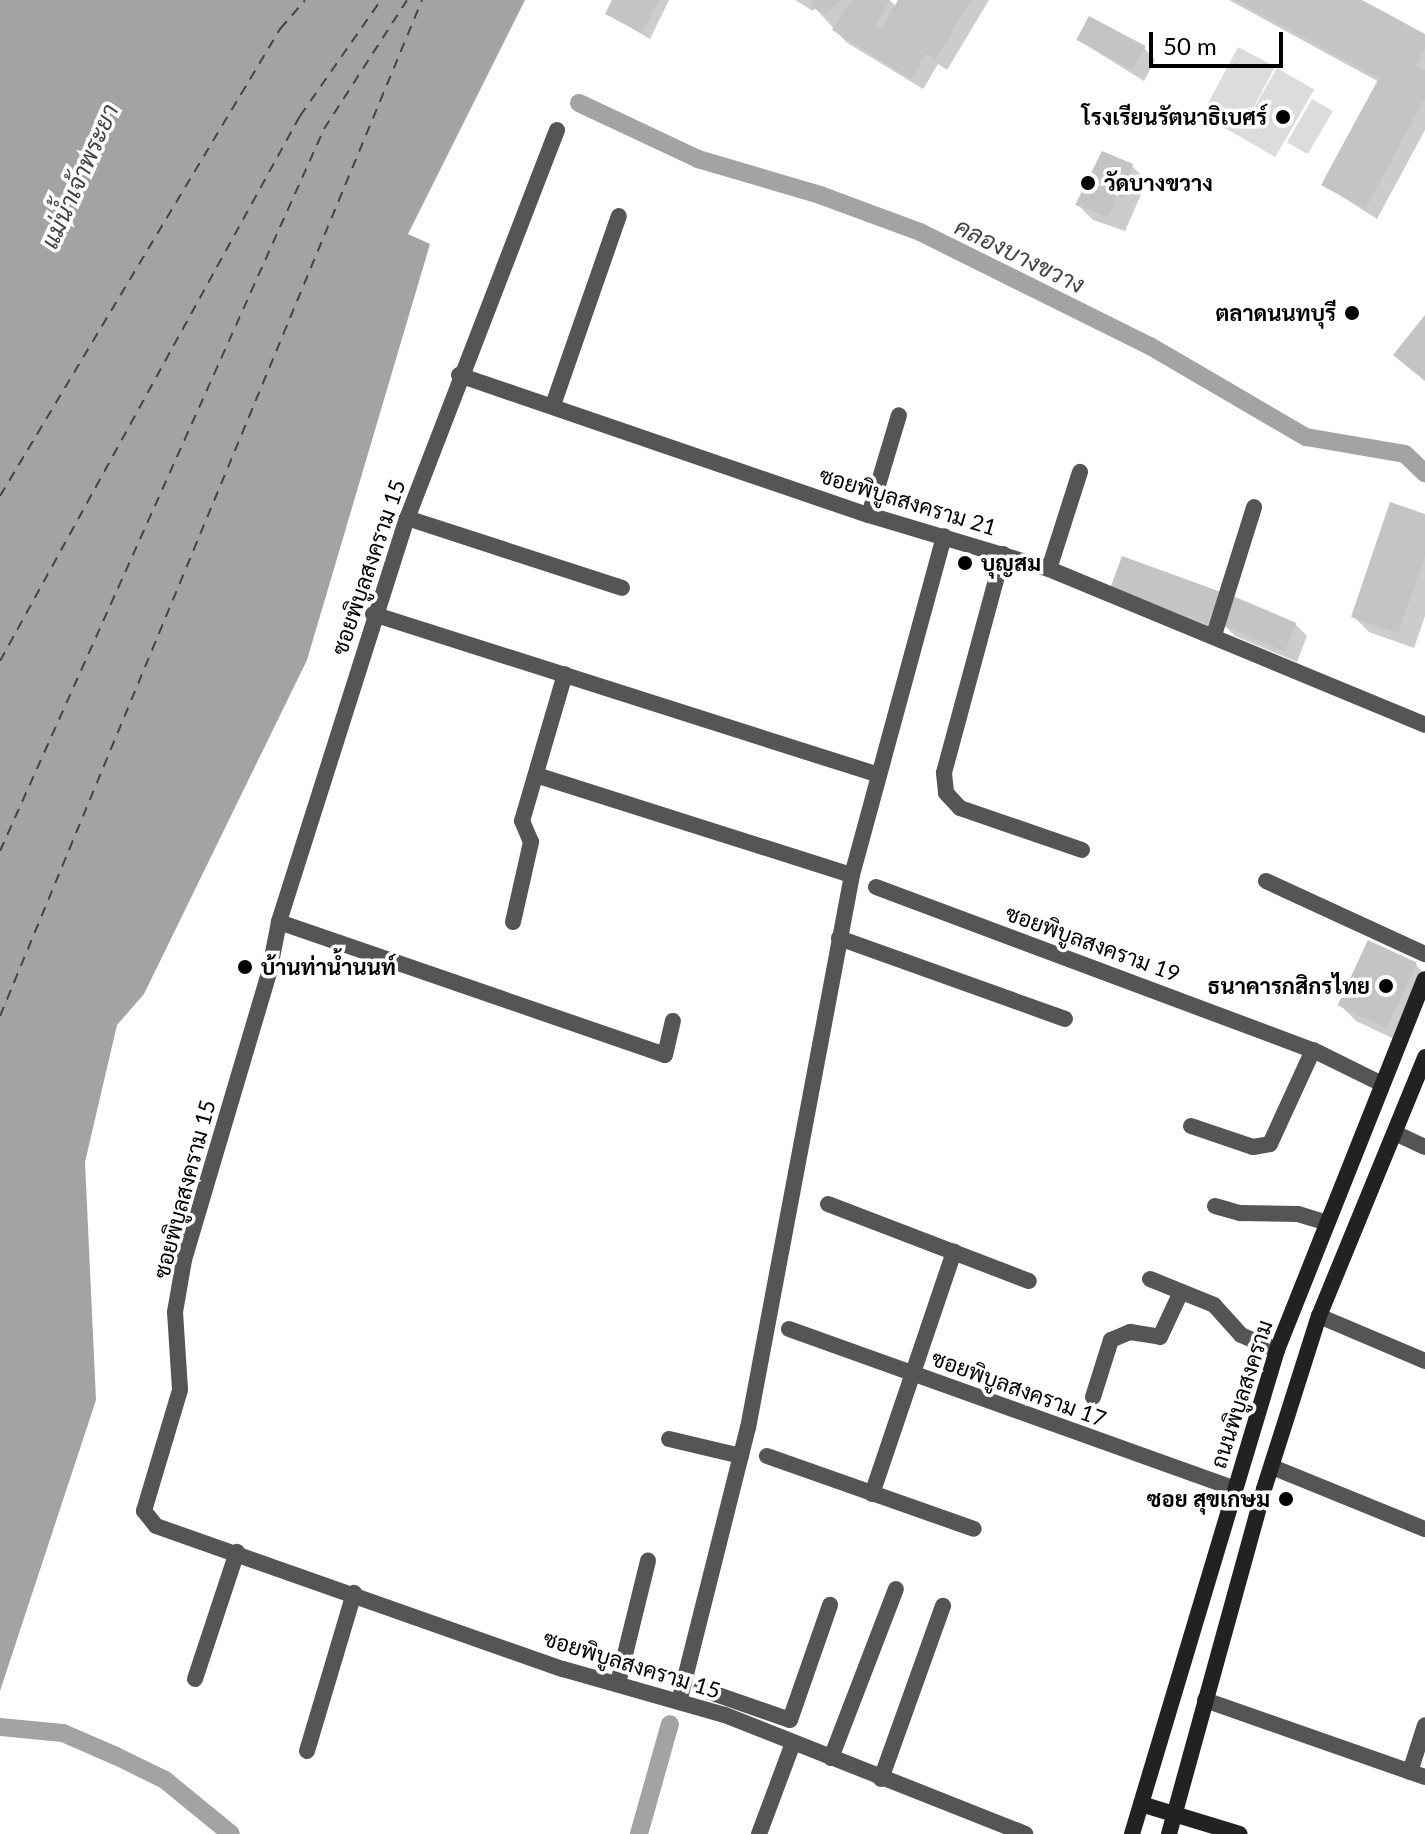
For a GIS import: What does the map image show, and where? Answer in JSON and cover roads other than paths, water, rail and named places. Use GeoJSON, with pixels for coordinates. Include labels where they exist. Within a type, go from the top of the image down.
{"type":"FeatureCollection","features":[{"type":"Feature","properties":{"kind":"main road","name":"ถนนพิบูลสงคราม"},"geometry":{"type":"LineString","coordinates":[[1135,1833],[1141,1804],[1277,1350],[1380,1083],[1425,979]]}},
{"type":"Feature","properties":{"kind":"main road"},"geometry":{"type":"LineString","coordinates":[[1169,1834],[1272,1467],[1319,1316],[1395,1133],[1418,1094],[1425,1057]]}},
{"type":"Feature","properties":{"kind":"main road"},"geometry":{"type":"LineString","coordinates":[[1141,1804],[1240,1834]]}},
{"type":"Feature","properties":{"kind":"street","name":"ซอยพิบูลสงคราม 15"},"geometry":{"type":"LineString","coordinates":[[557,130],[459,375],[373,614],[279,922],[269,973],[184,1260],[175,1312],[180,1390],[144,1511],[156,1526],[354,1593],[563,1669],[725,1715],[1025,1834]]}},
{"type":"Feature","properties":{"kind":"street"},"geometry":{"type":"LineString","coordinates":[[553,405],[619,216]]}},
{"type":"Feature","properties":{"kind":"street","name":"ซอยพิบูลสงคราม 21"},"geometry":{"type":"LineString","coordinates":[[459,375],[869,515],[1049,569],[1425,725]]}},
{"type":"Feature","properties":{"kind":"street"},"geometry":{"type":"LineString","coordinates":[[869,515],[899,415]]}},
{"type":"Feature","properties":{"kind":"street"},"geometry":{"type":"LineString","coordinates":[[1049,569],[1080,472]]}},
{"type":"Feature","properties":{"kind":"street"},"geometry":{"type":"LineString","coordinates":[[1214,635],[1254,507]]}},
{"type":"Feature","properties":{"kind":"street"},"geometry":{"type":"LineString","coordinates":[[407,518],[622,588]]}},
{"type":"Feature","properties":{"kind":"street"},"geometry":{"type":"LineString","coordinates":[[679,1702],[741,1456],[829,1013],[839,938],[852,875],[944,536]]}},
{"type":"Feature","properties":{"kind":"street"},"geometry":{"type":"LineString","coordinates":[[1003,554],[944,773],[946,793],[960,808],[1082,850]]}},
{"type":"Feature","properties":{"kind":"street"},"geometry":{"type":"LineString","coordinates":[[373,614],[879,775]]}},
{"type":"Feature","properties":{"kind":"street"},"geometry":{"type":"LineString","coordinates":[[513,922],[531,842],[522,821],[565,674]]}},
{"type":"Feature","properties":{"kind":"street"},"geometry":{"type":"LineString","coordinates":[[536,775],[852,875]]}},
{"type":"Feature","properties":{"kind":"street"},"geometry":{"type":"LineString","coordinates":[[1266,881],[1425,954]]}},
{"type":"Feature","properties":{"kind":"street","name":"ซอยพิบูลสงคราม 19"},"geometry":{"type":"LineString","coordinates":[[876,887],[1313,1050],[1380,1083]]}},
{"type":"Feature","properties":{"kind":"street"},"geometry":{"type":"LineString","coordinates":[[279,922],[665,1055],[673,1021]]}},
{"type":"Feature","properties":{"kind":"street"},"geometry":{"type":"LineString","coordinates":[[839,938],[1065,1019]]}},
{"type":"Feature","properties":{"kind":"street"},"geometry":{"type":"LineString","coordinates":[[1191,1126],[1253,1147],[1270,1144],[1313,1050]]}},
{"type":"Feature","properties":{"kind":"street"},"geometry":{"type":"LineString","coordinates":[[1395,1133],[1425,1147]]}},
{"type":"Feature","properties":{"kind":"street"},"geometry":{"type":"LineString","coordinates":[[828,1204],[1029,1281]]}},
{"type":"Feature","properties":{"kind":"street"},"geometry":{"type":"LineString","coordinates":[[1215,1206],[1240,1213],[1298,1214],[1325,1222]]}},
{"type":"Feature","properties":{"kind":"street"},"geometry":{"type":"LineString","coordinates":[[872,1494],[954,1252]]}},
{"type":"Feature","properties":{"kind":"street"},"geometry":{"type":"LineString","coordinates":[[1150,1279],[1214,1305],[1241,1335],[1277,1350]]}},
{"type":"Feature","properties":{"kind":"street"},"geometry":{"type":"LineString","coordinates":[[1093,1397],[1111,1340],[1130,1332],[1160,1337],[1181,1292]]}},
{"type":"Feature","properties":{"kind":"street"},"geometry":{"type":"LineString","coordinates":[[1319,1316],[1425,1361]]}},
{"type":"Feature","properties":{"kind":"street","name":"ซอยพิบูลสงคราม 17"},"geometry":{"type":"LineString","coordinates":[[789,1329],[1234,1488]]}},
{"type":"Feature","properties":{"kind":"street"},"geometry":{"type":"LineString","coordinates":[[669,1439],[741,1456]]}},
{"type":"Feature","properties":{"kind":"street"},"geometry":{"type":"LineString","coordinates":[[767,1456],[974,1529]]}},
{"type":"Feature","properties":{"kind":"street"},"geometry":{"type":"LineString","coordinates":[[1272,1467],[1425,1529]]}},
{"type":"Feature","properties":{"kind":"street"},"geometry":{"type":"LineString","coordinates":[[195,1679],[237,1552]]}},
{"type":"Feature","properties":{"kind":"street"},"geometry":{"type":"LineString","coordinates":[[618,1683],[648,1561]]}},
{"type":"Feature","properties":{"kind":"street"},"geometry":{"type":"LineString","coordinates":[[831,1758],[896,1589]]}},
{"type":"Feature","properties":{"kind":"street"},"geometry":{"type":"LineString","coordinates":[[307,1751],[354,1593]]}},
{"type":"Feature","properties":{"kind":"street"},"geometry":{"type":"LineString","coordinates":[[701,1689],[790,1720],[830,1605]]}},
{"type":"Feature","properties":{"kind":"street"},"geometry":{"type":"LineString","coordinates":[[881,1779],[943,1606]]}},
{"type":"Feature","properties":{"kind":"street"},"geometry":{"type":"LineString","coordinates":[[725,1715],[731,1699]]}},
{"type":"Feature","properties":{"kind":"street"},"geometry":{"type":"LineString","coordinates":[[1205,1700],[1418,1774],[1425,1725]]}},
{"type":"Feature","properties":{"kind":"street"},"geometry":{"type":"LineString","coordinates":[[759,1834],[793,1743]]}},
{"type":"Feature","properties":{"kind":"water","name":"แม่น้ำเจ้าพระยา"},"geometry":{"type":"Polygon","coordinates":[[[0,0],[525,0],[408,234],[430,244],[307,660],[144,994],[117,1025],[85,1162],[96,1400],[0,1691],[0,0]]]}},
{"type":"Feature","properties":{"kind":"waterway","name":"คลองบางขวาง"},"geometry":{"type":"LineString","coordinates":[[579,103],[698,159],[820,195],[920,232],[1150,346],[1306,437],[1405,454],[1425,473]]}},
{"type":"Feature","properties":{"kind":"waterway"},"geometry":{"type":"LineString","coordinates":[[639,1834],[670,1724]]}},
{"type":"Feature","properties":{"kind":"waterway"},"geometry":{"type":"LineString","coordinates":[[0,1727],[63,1733],[116,1756],[165,1780],[231,1834]]}},
{"type":"Feature","properties":{"kind":"place","name":"โรงเรียนรัตนาธิเบศร์"},"geometry":{"type":"Point","coordinates":[1283,117]}},
{"type":"Feature","properties":{"kind":"place","name":"วัดบางขวาง"},"geometry":{"type":"Point","coordinates":[1088,183]}},
{"type":"Feature","properties":{"kind":"place","name":"ตลาดนนทบุรี"},"geometry":{"type":"Point","coordinates":[1352,313]}},
{"type":"Feature","properties":{"kind":"place","name":"บุญสม"},"geometry":{"type":"Point","coordinates":[965,563]}},
{"type":"Feature","properties":{"kind":"place","name":"บ้านท่าน้ำนนท์"},"geometry":{"type":"Point","coordinates":[245,967]}},
{"type":"Feature","properties":{"kind":"place","name":"ธนาคารกสิกรไทย"},"geometry":{"type":"Point","coordinates":[1386,986]}},
{"type":"Feature","properties":{"kind":"place","name":"ซอย สุขเกษม"},"geometry":{"type":"Point","coordinates":[1286,1499]}}]}
